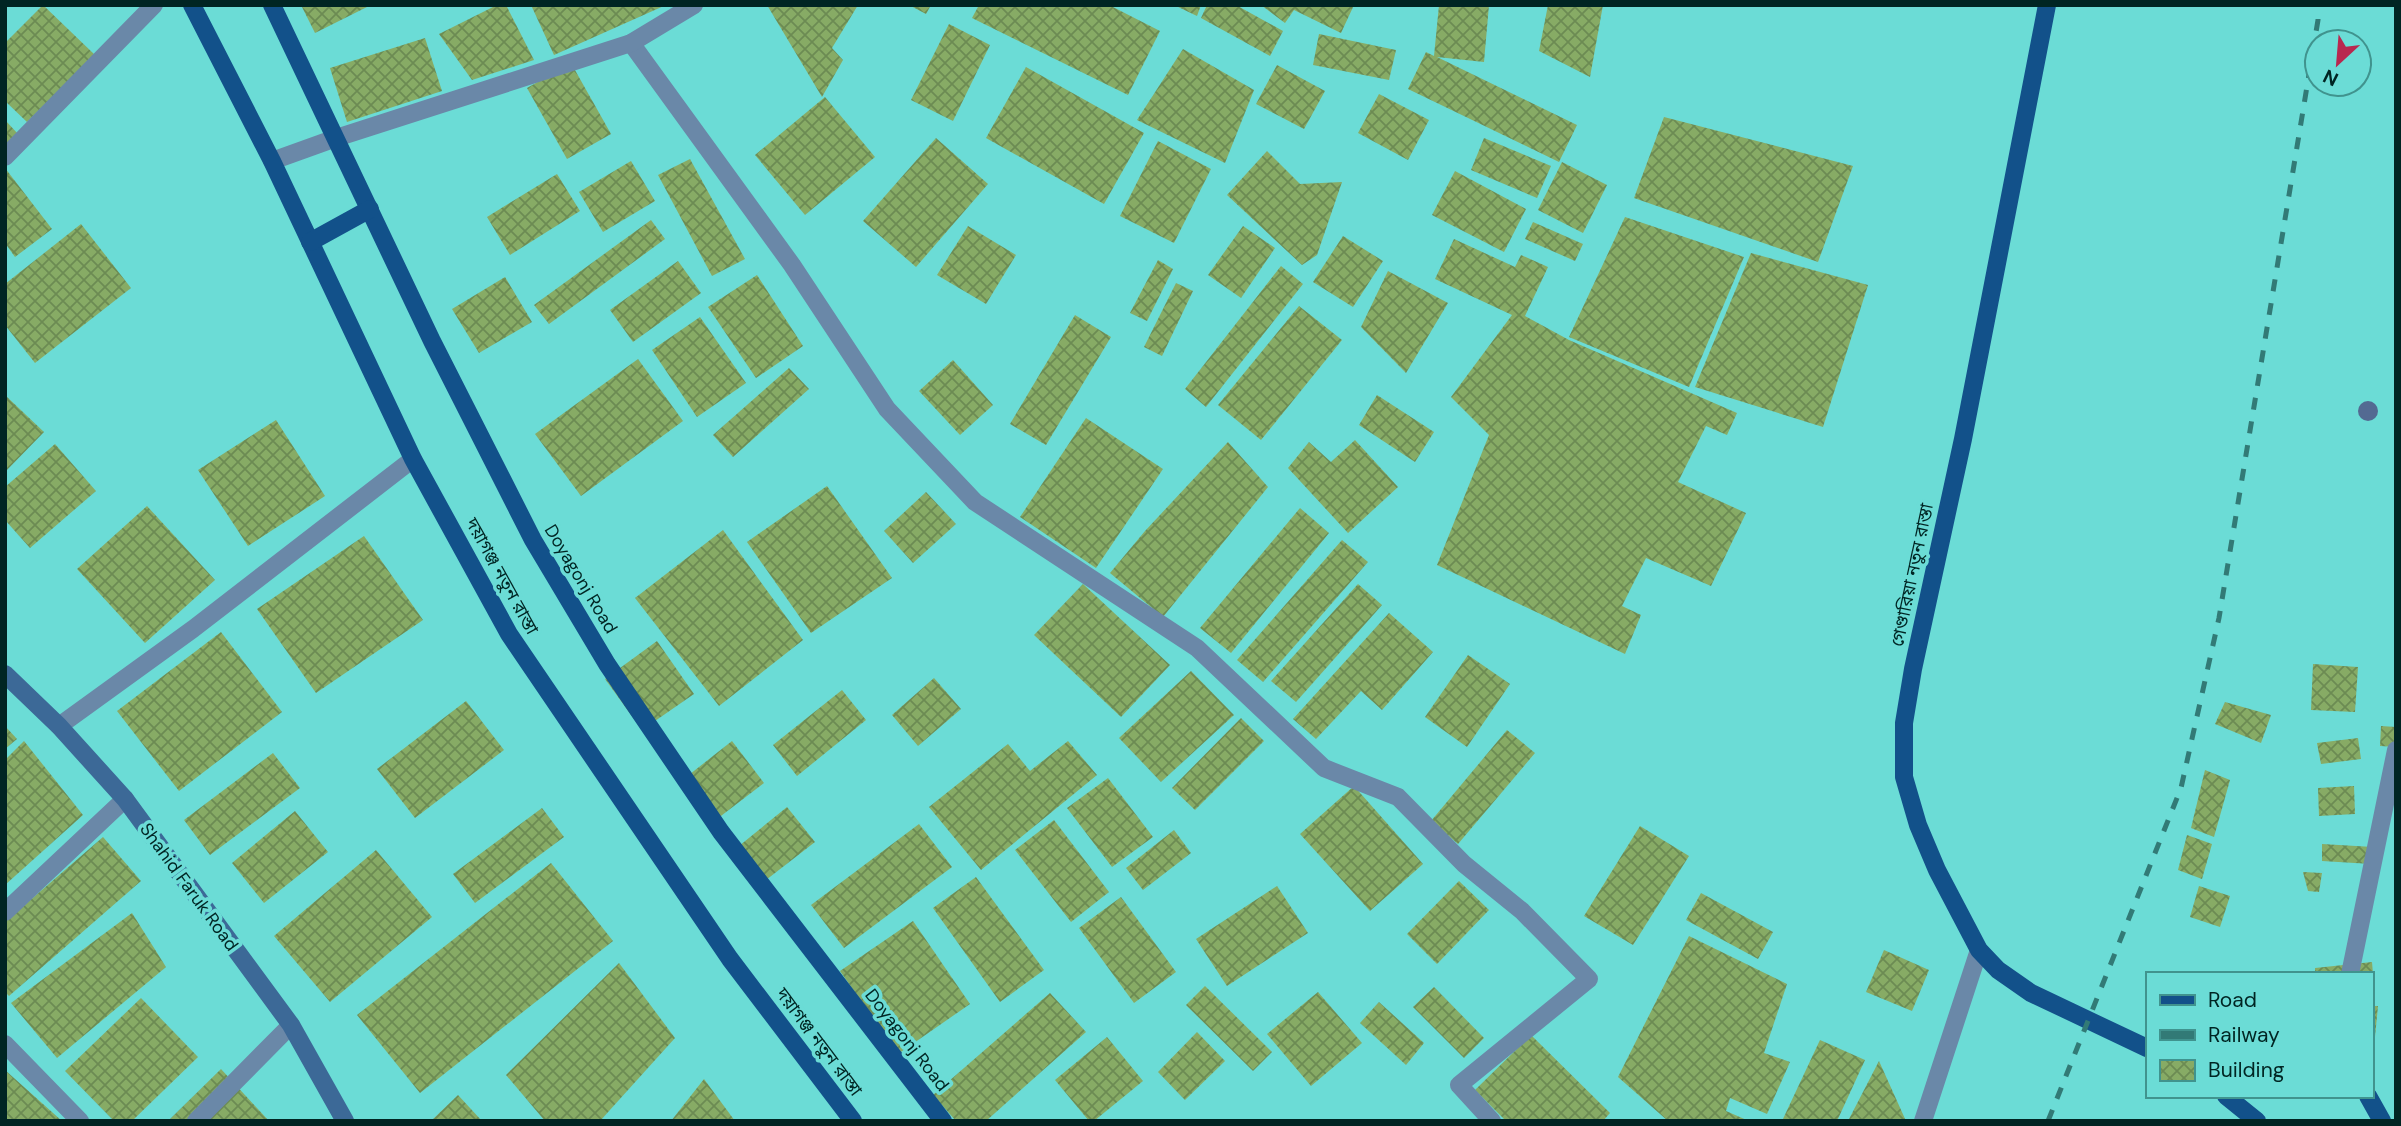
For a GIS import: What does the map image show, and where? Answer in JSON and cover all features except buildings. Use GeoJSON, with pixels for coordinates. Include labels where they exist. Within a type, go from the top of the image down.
{"type":"FeatureCollection","features":[{"type":"Feature","properties":{"kind":"main road","name":"দয়াগঞ্জ নতুন রাস্তা"},"geometry":{"type":"LineString","coordinates":[[192,5],[271,161],[413,459],[509,634],[730,959],[853,1121]]}},
{"type":"Feature","properties":{"kind":"main road","name":"Doyagonj Road"},"geometry":{"type":"LineString","coordinates":[[272,5],[432,341],[533,540],[607,664],[720,832],[943,1121]]}},
{"type":"Feature","properties":{"kind":"main road","name":"গেণ্ডারিয়া নতুন রাস্তা"},"geometry":{"type":"LineString","coordinates":[[2047,5],[1963,439],[1913,669],[1904,723],[1903,777],[1918,825],[1937,870],[1979,950],[1998,970],[2031,993],[2146,1048]]}},
{"type":"Feature","properties":{"kind":"main road"},"geometry":{"type":"LineString","coordinates":[[310,242],[369,209]]}},
{"type":"Feature","properties":{"kind":"main road","name":"Shahid Faruk Road"},"geometry":{"type":"LineString","coordinates":[[5,674],[59,726],[125,799],[291,1025],[345,1121]]}},
{"type":"Feature","properties":{"kind":"main road"},"geometry":{"type":"LineString","coordinates":[[2128,1039],[2146,1036]]}},
{"type":"Feature","properties":{"kind":"main road"},"geometry":{"type":"LineString","coordinates":[[2229,1098],[2257,1121]]}},
{"type":"Feature","properties":{"kind":"main road"},"geometry":{"type":"LineString","coordinates":[[2369,1098],[2382,1121]]}},
{"type":"Feature","properties":{"kind":"street"},"geometry":{"type":"LineString","coordinates":[[5,157],[154,5]]}},
{"type":"Feature","properties":{"kind":"street"},"geometry":{"type":"LineString","coordinates":[[271,161],[631,43],[694,5]]}},
{"type":"Feature","properties":{"kind":"street"},"geometry":{"type":"LineString","coordinates":[[631,43],[792,265],[887,410],[975,502],[1197,648],[1324,768],[1398,797],[1464,864],[1522,912],[1589,979],[1459,1085],[1492,1121]]}},
{"type":"Feature","properties":{"kind":"street"},"geometry":{"type":"LineString","coordinates":[[59,726],[193,629],[413,459]]}},
{"type":"Feature","properties":{"kind":"street"},"geometry":{"type":"LineString","coordinates":[[2350,972],[2396,750]]}},
{"type":"Feature","properties":{"kind":"street"},"geometry":{"type":"LineString","coordinates":[[5,912],[125,799]]}},
{"type":"Feature","properties":{"kind":"street"},"geometry":{"type":"LineString","coordinates":[[1923,1121],[1979,950]]}},
{"type":"Feature","properties":{"kind":"street"},"geometry":{"type":"LineString","coordinates":[[196,1121],[291,1025]]}},
{"type":"Feature","properties":{"kind":"street"},"geometry":{"type":"LineString","coordinates":[[5,1044],[80,1121]]}},
{"type":"Feature","properties":{"kind":"railway"},"geometry":{"type":"LineString","coordinates":[[2048,1121],[2181,788],[2219,618],[2318,20],[2318,5]]}}]}
